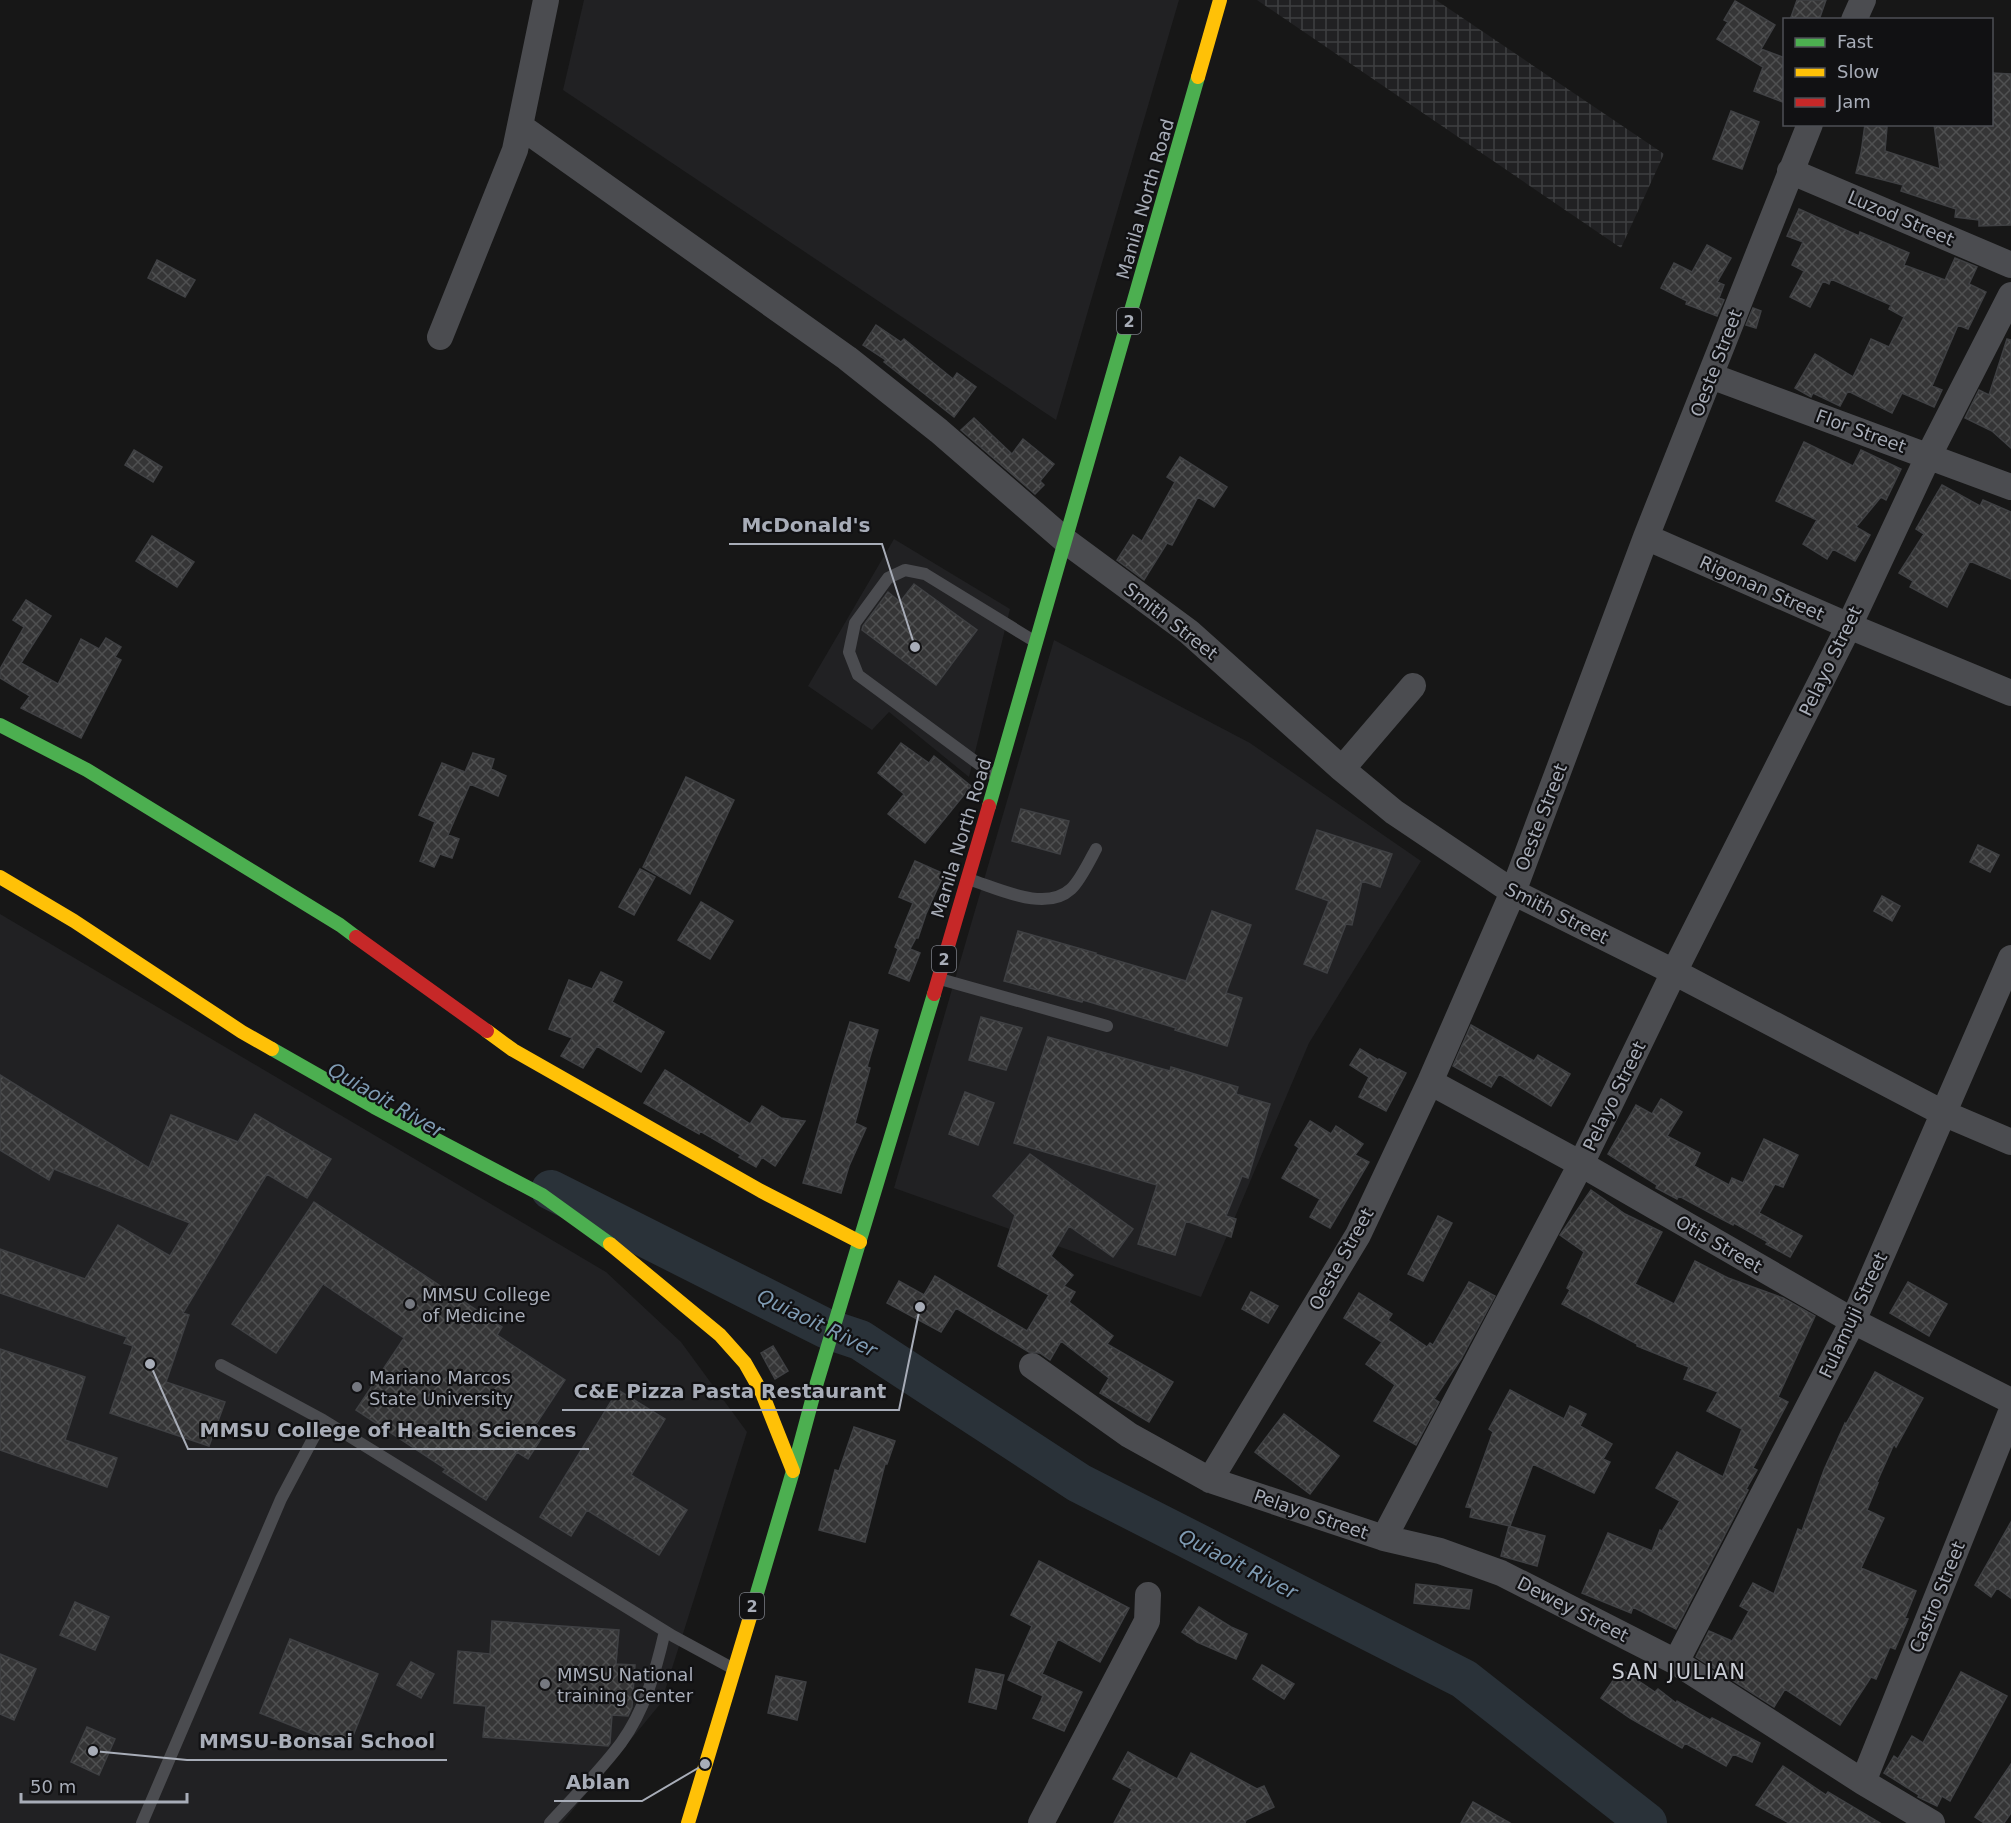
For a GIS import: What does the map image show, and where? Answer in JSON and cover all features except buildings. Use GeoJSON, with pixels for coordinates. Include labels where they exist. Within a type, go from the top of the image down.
{"type":"FeatureCollection","features":[{"type":"Feature","properties":{"kind":"main road","name":"Manila North Road"},"geometry":{"type":"LineString","coordinates":[[688,1823],[998,779],[1220,0]]}},
{"type":"Feature","properties":{"kind":"main road"},"geometry":{"type":"LineString","coordinates":[[0,725],[87,770],[340,925],[513,1050],[761,1191],[860,1242]]}},
{"type":"Feature","properties":{"kind":"main road"},"geometry":{"type":"LineString","coordinates":[[0,877],[74,921],[242,1032],[374,1107],[542,1196],[597,1233],[720,1335],[745,1364],[762,1393],[793,1471]]}},
{"type":"Feature","properties":{"kind":"street"},"geometry":{"type":"LineString","coordinates":[[440,337],[515,150],[546,0]]}},
{"type":"Feature","properties":{"kind":"street"},"geometry":{"type":"LineString","coordinates":[[1855,18],[1863,0]]}},
{"type":"Feature","properties":{"kind":"street","name":"Smith Street"},"geometry":{"type":"LineString","coordinates":[[520,126],[847,358],[939,431],[1067,542],[1189,632],[1342,769],[1394,812],[1513,892],[1674,972],[1943,1113],[2011,1142]]}},
{"type":"Feature","properties":{"kind":"street","name":"Oeste Street"},"geometry":{"type":"LineString","coordinates":[[1210,1480],[1358,1235],[1430,1082],[1513,892],[1646,537],[1809,126]]}},
{"type":"Feature","properties":{"kind":"street","name":"Luzod Street"},"geometry":{"type":"LineString","coordinates":[[1790,171],[2011,265]]}},
{"type":"Feature","properties":{"kind":"street","name":"Pelayo Street"},"geometry":{"type":"LineString","coordinates":[[1032,1366],[1129,1434],[1210,1480],[1384,1538],[1581,1164],[1674,972],[1849,626],[1929,456],[2011,295]]}},
{"type":"Feature","properties":{"kind":"street","name":"Flor Street"},"geometry":{"type":"LineString","coordinates":[[1711,376],[2011,487]]}},
{"type":"Feature","properties":{"kind":"street","name":"Rigonan Street"},"geometry":{"type":"LineString","coordinates":[[1646,537],[1849,626],[2011,693]]}},
{"type":"Feature","properties":{"kind":"street"},"geometry":{"type":"LineString","coordinates":[[1342,769],[1413,686]]}},
{"type":"Feature","properties":{"kind":"street","name":"Fulamuji Street"},"geometry":{"type":"LineString","coordinates":[[1676,1662],[1853,1321],[2011,958]]}},
{"type":"Feature","properties":{"kind":"street","name":"Otis Street"},"geometry":{"type":"LineString","coordinates":[[1430,1082],[1581,1164],[1853,1321],[2011,1401]]}},
{"type":"Feature","properties":{"kind":"street","name":"Castro Street"},"geometry":{"type":"LineString","coordinates":[[1863,1782],[2011,1412]]}},
{"type":"Feature","properties":{"kind":"street","name":"Dewey Street"},"geometry":{"type":"LineString","coordinates":[[1384,1538],[1440,1551],[1501,1572],[1676,1662],[1863,1782],[1932,1823]]}},
{"type":"Feature","properties":{"kind":"street"},"geometry":{"type":"LineString","coordinates":[[1041,1823],[1148,1621],[1148,1595]]}},
{"type":"Feature","properties":{"kind":"lane"},"geometry":{"type":"LineString","coordinates":[[998,779],[858,675],[849,652],[855,623],[888,578],[905,570],[925,574],[1036,642]]}},
{"type":"Feature","properties":{"kind":"lane"},"geometry":{"type":"LineString","coordinates":[[967,879],[1036,900],[1055,899],[1072,889],[1096,849]]}},
{"type":"Feature","properties":{"kind":"lane"},"geometry":{"type":"LineString","coordinates":[[939,979],[1107,1026]]}},
{"type":"Feature","properties":{"kind":"lane"},"geometry":{"type":"LineString","coordinates":[[221,1365],[323,1420],[665,1631],[733,1669]]}},
{"type":"Feature","properties":{"kind":"lane"},"geometry":{"type":"LineString","coordinates":[[142,1823],[281,1499],[323,1420]]}},
{"type":"Feature","properties":{"kind":"lane"},"geometry":{"type":"LineString","coordinates":[[550,1823],[622,1741],[639,1713],[656,1670],[665,1631]]}},
{"type":"Feature","properties":{"kind":"shaded area"},"geometry":{"type":"Polygon","coordinates":[[[584,0],[1179,0],[1056,420],[563,90],[584,0]]]}},
{"type":"Feature","properties":{"kind":"shaded area"},"geometry":{"type":"Polygon","coordinates":[[[1257,0],[1436,0],[1664,154],[1621,248],[1257,0]]]}},
{"type":"Feature","properties":{"kind":"shaded area"},"geometry":{"type":"Polygon","coordinates":[[[894,539],[1010,609],[969,777],[889,712],[872,730],[808,686],[894,539]]]}},
{"type":"Feature","properties":{"kind":"shaded area"},"geometry":{"type":"Polygon","coordinates":[[[1054,640],[1250,743],[1421,861],[1309,1043],[1201,1297],[894,1188],[1054,640]]]}},
{"type":"Feature","properties":{"kind":"shaded area","name":"Mariano Marcos State University"},"geometry":{"type":"Polygon","coordinates":[[[0,914],[606,1272],[681,1342],[747,1432],[661,1703],[562,1823],[0,1823],[0,914]]]}},
{"type":"Feature","properties":{"kind":"waterway","name":"Quiaoit River"},"geometry":{"type":"LineString","coordinates":[[551,1190],[827,1329],[860,1340],[1079,1483],[1464,1679],[1647,1823]]}},
{"type":"Feature","properties":{"kind":"traffic: fast"},"geometry":{"type":"LineString","coordinates":[[989,806],[1198,77]]}},
{"type":"Feature","properties":{"kind":"traffic: fast"},"geometry":{"type":"LineString","coordinates":[[0,725],[87,770],[356,937]]}},
{"type":"Feature","properties":{"kind":"traffic: fast"},"geometry":{"type":"LineString","coordinates":[[750,1617],[815,1389],[934,994]]}},
{"type":"Feature","properties":{"kind":"traffic: fast"},"geometry":{"type":"LineString","coordinates":[[272,1049],[374,1107],[542,1195],[610,1244]]}},
{"type":"Feature","properties":{"kind":"traffic: slow"},"geometry":{"type":"LineString","coordinates":[[1198,77],[1220,0]]}},
{"type":"Feature","properties":{"kind":"traffic: slow"},"geometry":{"type":"LineString","coordinates":[[0,877],[74,921],[242,1032],[272,1049]]}},
{"type":"Feature","properties":{"kind":"traffic: slow"},"geometry":{"type":"LineString","coordinates":[[487,1031],[513,1050],[761,1191],[860,1242]]}},
{"type":"Feature","properties":{"kind":"traffic: slow"},"geometry":{"type":"LineString","coordinates":[[610,1244],[720,1335],[745,1363],[762,1393],[793,1471]]}},
{"type":"Feature","properties":{"kind":"traffic: slow"},"geometry":{"type":"LineString","coordinates":[[688,1823],[750,1617]]}},
{"type":"Feature","properties":{"kind":"traffic: jam"},"geometry":{"type":"LineString","coordinates":[[934,994],[989,806]]}},
{"type":"Feature","properties":{"kind":"traffic: jam"},"geometry":{"type":"LineString","coordinates":[[356,937],[487,1031]]}},
{"type":"Feature","properties":{"kind":"place","name":"McDonald's"},"geometry":{"type":"Point","coordinates":[915,647]}},
{"type":"Feature","properties":{"kind":"place","name":"MMSU College of Medicine"},"geometry":{"type":"Point","coordinates":[410,1304]}},
{"type":"Feature","properties":{"kind":"place","name":"C&E Pizza Pasta Restaurant"},"geometry":{"type":"Point","coordinates":[920,1307]}},
{"type":"Feature","properties":{"kind":"place","name":"MMSU College of Health Sciences"},"geometry":{"type":"Point","coordinates":[150,1364]}},
{"type":"Feature","properties":{"kind":"place","name":"Mariano Marcos State University"},"geometry":{"type":"Point","coordinates":[357,1387]}},
{"type":"Feature","properties":{"kind":"place","name":"MMSU National training Center"},"geometry":{"type":"Point","coordinates":[545,1684]}},
{"type":"Feature","properties":{"kind":"place","name":"MMSU-Bonsai School"},"geometry":{"type":"Point","coordinates":[93,1751]}},
{"type":"Feature","properties":{"kind":"place","name":"Ablan"},"geometry":{"type":"Point","coordinates":[705,1764]}},
{"type":"Feature","properties":{"kind":"district","name":"SAN JULIAN"},"geometry":{"type":"Point","coordinates":[1679,1672]}}]}
